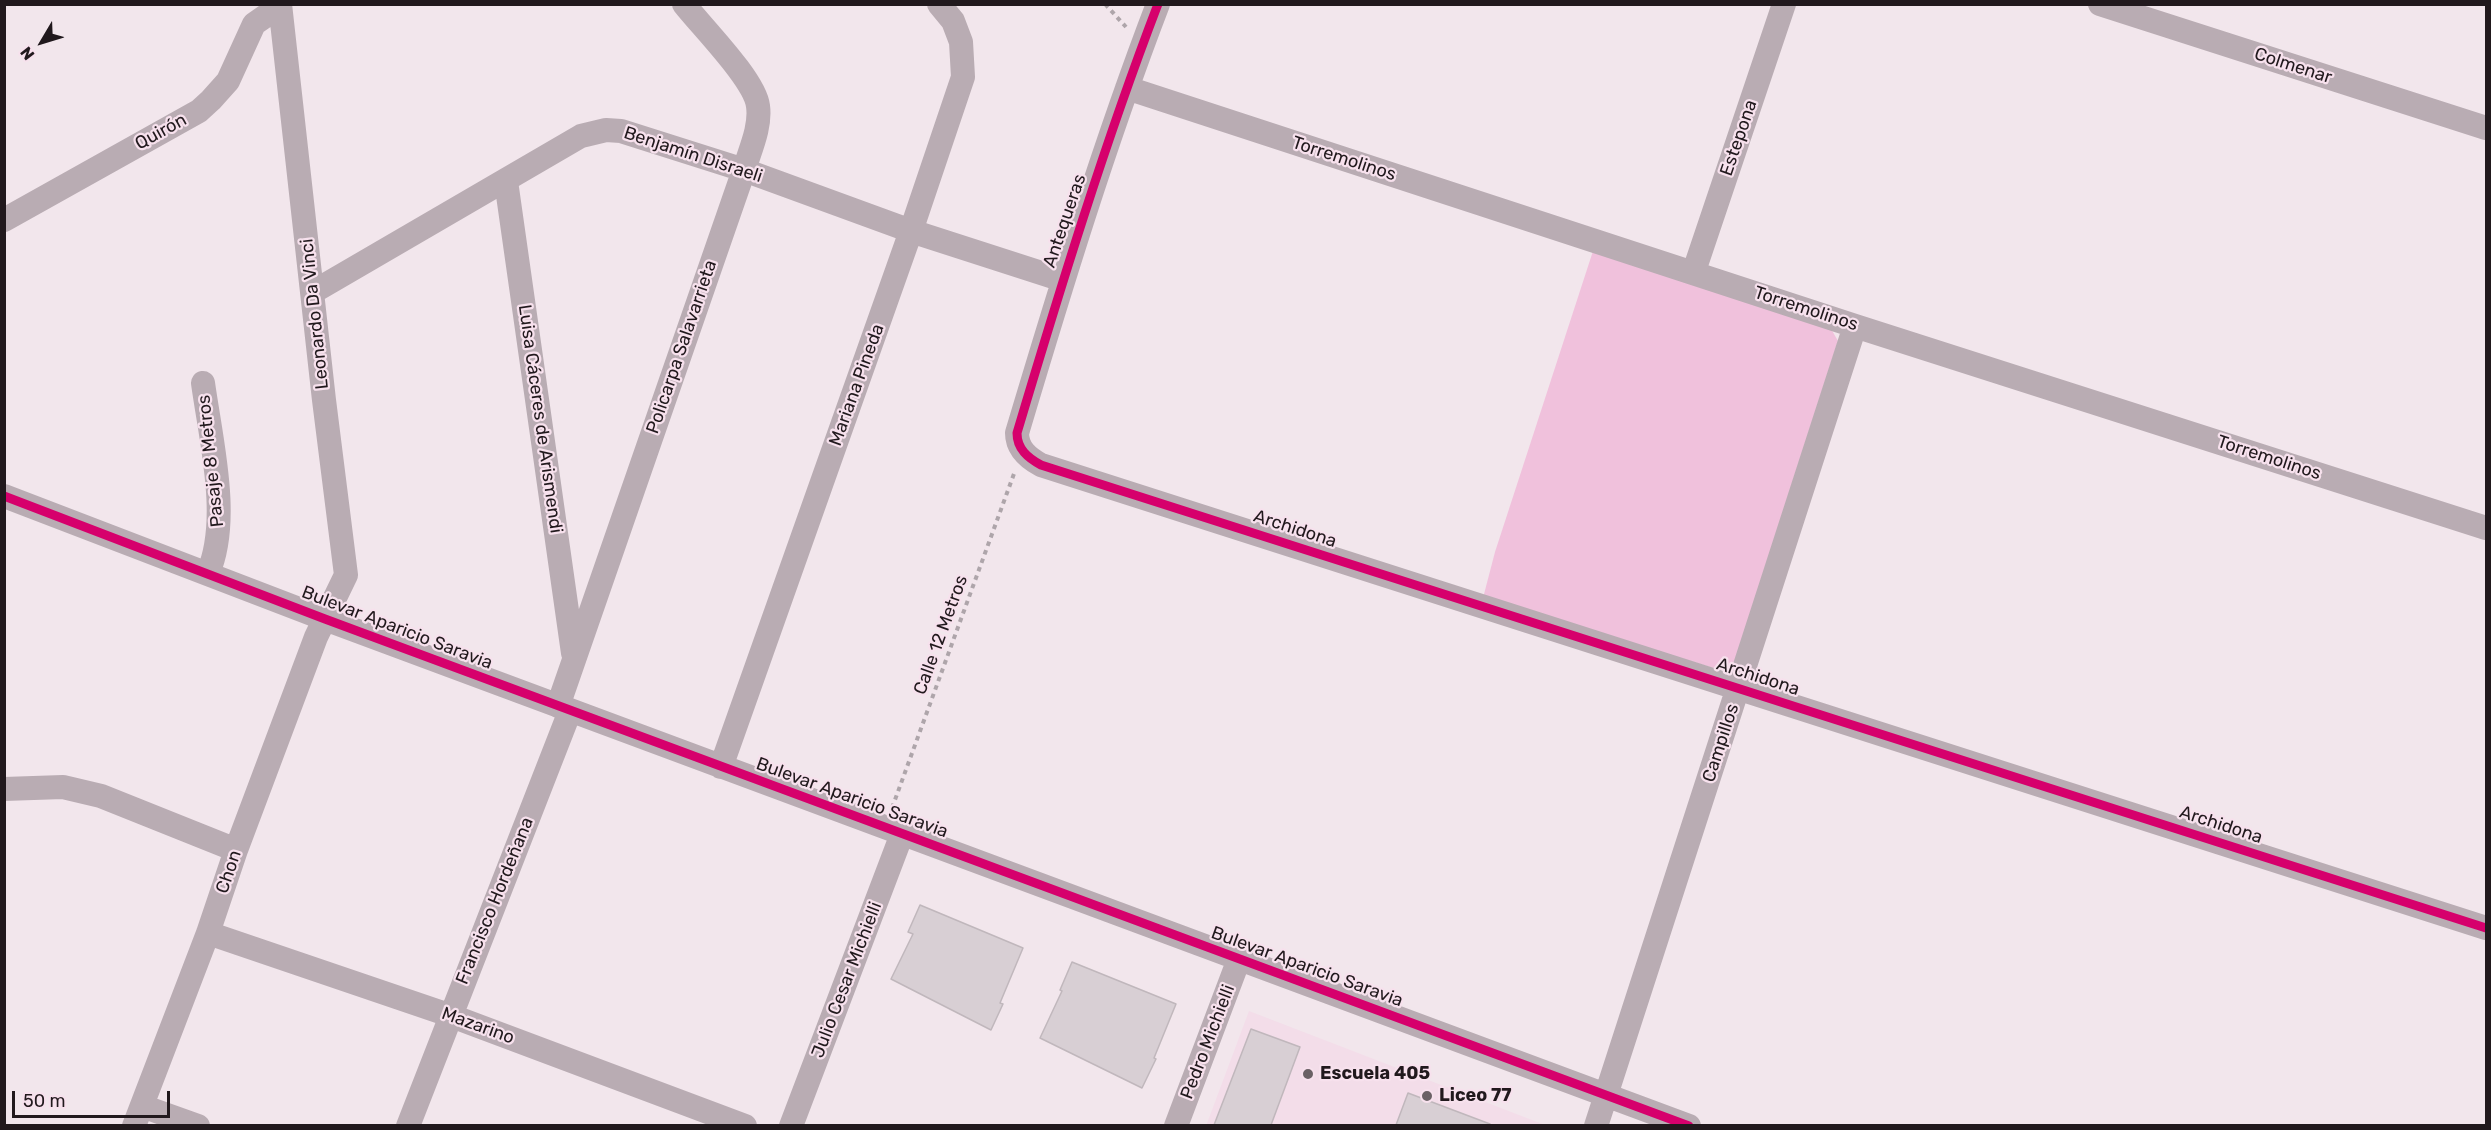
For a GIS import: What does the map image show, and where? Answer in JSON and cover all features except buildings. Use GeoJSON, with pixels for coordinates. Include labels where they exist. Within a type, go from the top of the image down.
{"type":"FeatureCollection","features":[{"type":"Feature","properties":{"kind":"street","name":"Policarpa Salavarrieta"},"geometry":{"type":"LineString","coordinates":[[564,708],[574,657],[744,170],[758,120],[756,98],[751,85],[684,4]]}},
{"type":"Feature","properties":{"kind":"street","name":"Mariana Pineda"},"geometry":{"type":"LineString","coordinates":[[721,767],[911,231],[963,77],[964,61],[961,42],[953,21],[939,4]]}},
{"type":"Feature","properties":{"kind":"street","name":"Antequeras"},"geometry":{"type":"LineString","coordinates":[[1023,451],[1017,441],[1017,433],[1063,280],[1127,88],[1158,4]]}},
{"type":"Feature","properties":{"kind":"street","name":"Estepona"},"geometry":{"type":"LineString","coordinates":[[1694,271],[1784,4]]}},
{"type":"Feature","properties":{"kind":"street","name":"Colmenar"},"geometry":{"type":"LineString","coordinates":[[2100,4],[2487,128]]}},
{"type":"Feature","properties":{"kind":"street","name":"Quirón"},"geometry":{"type":"LineString","coordinates":[[4,220],[199,111],[228,81],[254,24],[280,5]]}},
{"type":"Feature","properties":{"kind":"street","name":"Leonardo Da Vinci"},"geometry":{"type":"LineString","coordinates":[[280,5],[346,575],[326,619]]}},
{"type":"Feature","properties":{"kind":"street","name":"Torremolinos"},"geometry":{"type":"LineString","coordinates":[[1127,88],[1694,271],[1855,326],[2487,528]]}},
{"type":"Feature","properties":{"kind":"street","name":"Benjamín Disraeli"},"geometry":{"type":"LineString","coordinates":[[313,292],[581,136],[606,130],[621,131],[744,170],[911,231],[1063,280]]}},
{"type":"Feature","properties":{"kind":"street","name":"Luisa Cáceres de Arismendi"},"geometry":{"type":"LineString","coordinates":[[506,181],[574,657]]}},
{"type":"Feature","properties":{"kind":"street","name":"Campillos"},"geometry":{"type":"LineString","coordinates":[[1596,1125],[1608,1096],[1855,326]]}},
{"type":"Feature","properties":{"kind":"street","name":"Pasaje 8 Metros"},"geometry":{"type":"LineString","coordinates":[[203,383],[220,513],[217,549],[208,573]]}},
{"type":"Feature","properties":{"kind":"street","name":"Archidona"},"geometry":{"type":"LineString","coordinates":[[1023,451],[1030,459],[1041,465],[2487,928]]}},
{"type":"Feature","properties":{"kind":"street","name":"Bulevar Aparicio Saravia"},"geometry":{"type":"LineString","coordinates":[[4,496],[721,767],[1689,1125]]}},
{"type":"Feature","properties":{"kind":"street","name":"Chon"},"geometry":{"type":"LineString","coordinates":[[138,1116],[316,638],[326,619]]}},
{"type":"Feature","properties":{"kind":"street","name":"Francisco Hordeñana"},"geometry":{"type":"LineString","coordinates":[[408,1125],[564,708]]}},
{"type":"Feature","properties":{"kind":"street"},"geometry":{"type":"LineString","coordinates":[[4,789],[63,787],[100,796],[236,850]]}},
{"type":"Feature","properties":{"kind":"street","name":"Julio Cesar Michielli"},"geometry":{"type":"LineString","coordinates":[[791,1125],[893,831]]}},
{"type":"Feature","properties":{"kind":"street","name":"Mazarino"},"geometry":{"type":"LineString","coordinates":[[208,933],[449,1015],[745,1125]]}},
{"type":"Feature","properties":{"kind":"street","name":"Pedro Michielli"},"geometry":{"type":"LineString","coordinates":[[1176,1125],[1239,959]]}},
{"type":"Feature","properties":{"kind":"street"},"geometry":{"type":"LineString","coordinates":[[138,1116],[198,1125]]}},
{"type":"Feature","properties":{"kind":"path"},"geometry":{"type":"LineString","coordinates":[[1105,4],[1124,26],[1145,38]]}},
{"type":"Feature","properties":{"kind":"shaded area"},"geometry":{"type":"Polygon","coordinates":[[[1593,251],[1830,327],[1838,341],[1735,660],[1730,666],[1720,670],[1483,598],[1495,552],[1593,251]]]}},
{"type":"Feature","properties":{"kind":"shaded area","name":"Escuela 405"},"geometry":{"type":"Polygon","coordinates":[[[1249,1011],[1545,1125],[1206,1126],[1249,1011]]]}},
{"type":"Feature","properties":{"kind":"cycle path"},"geometry":{"type":"LineString","coordinates":[[1158,4],[1101,164],[1017,433],[1021,448],[1032,459],[1041,465],[2486,928]]}},
{"type":"Feature","properties":{"kind":"cycle path"},"geometry":{"type":"LineString","coordinates":[[4,496],[325,619],[1689,1126]]}},
{"type":"Feature","properties":{"kind":"place","name":"Escuela 405"},"geometry":{"type":"Point","coordinates":[1308,1074]}},
{"type":"Feature","properties":{"kind":"place","name":"Liceo 77"},"geometry":{"type":"Point","coordinates":[1427,1096]}}]}
